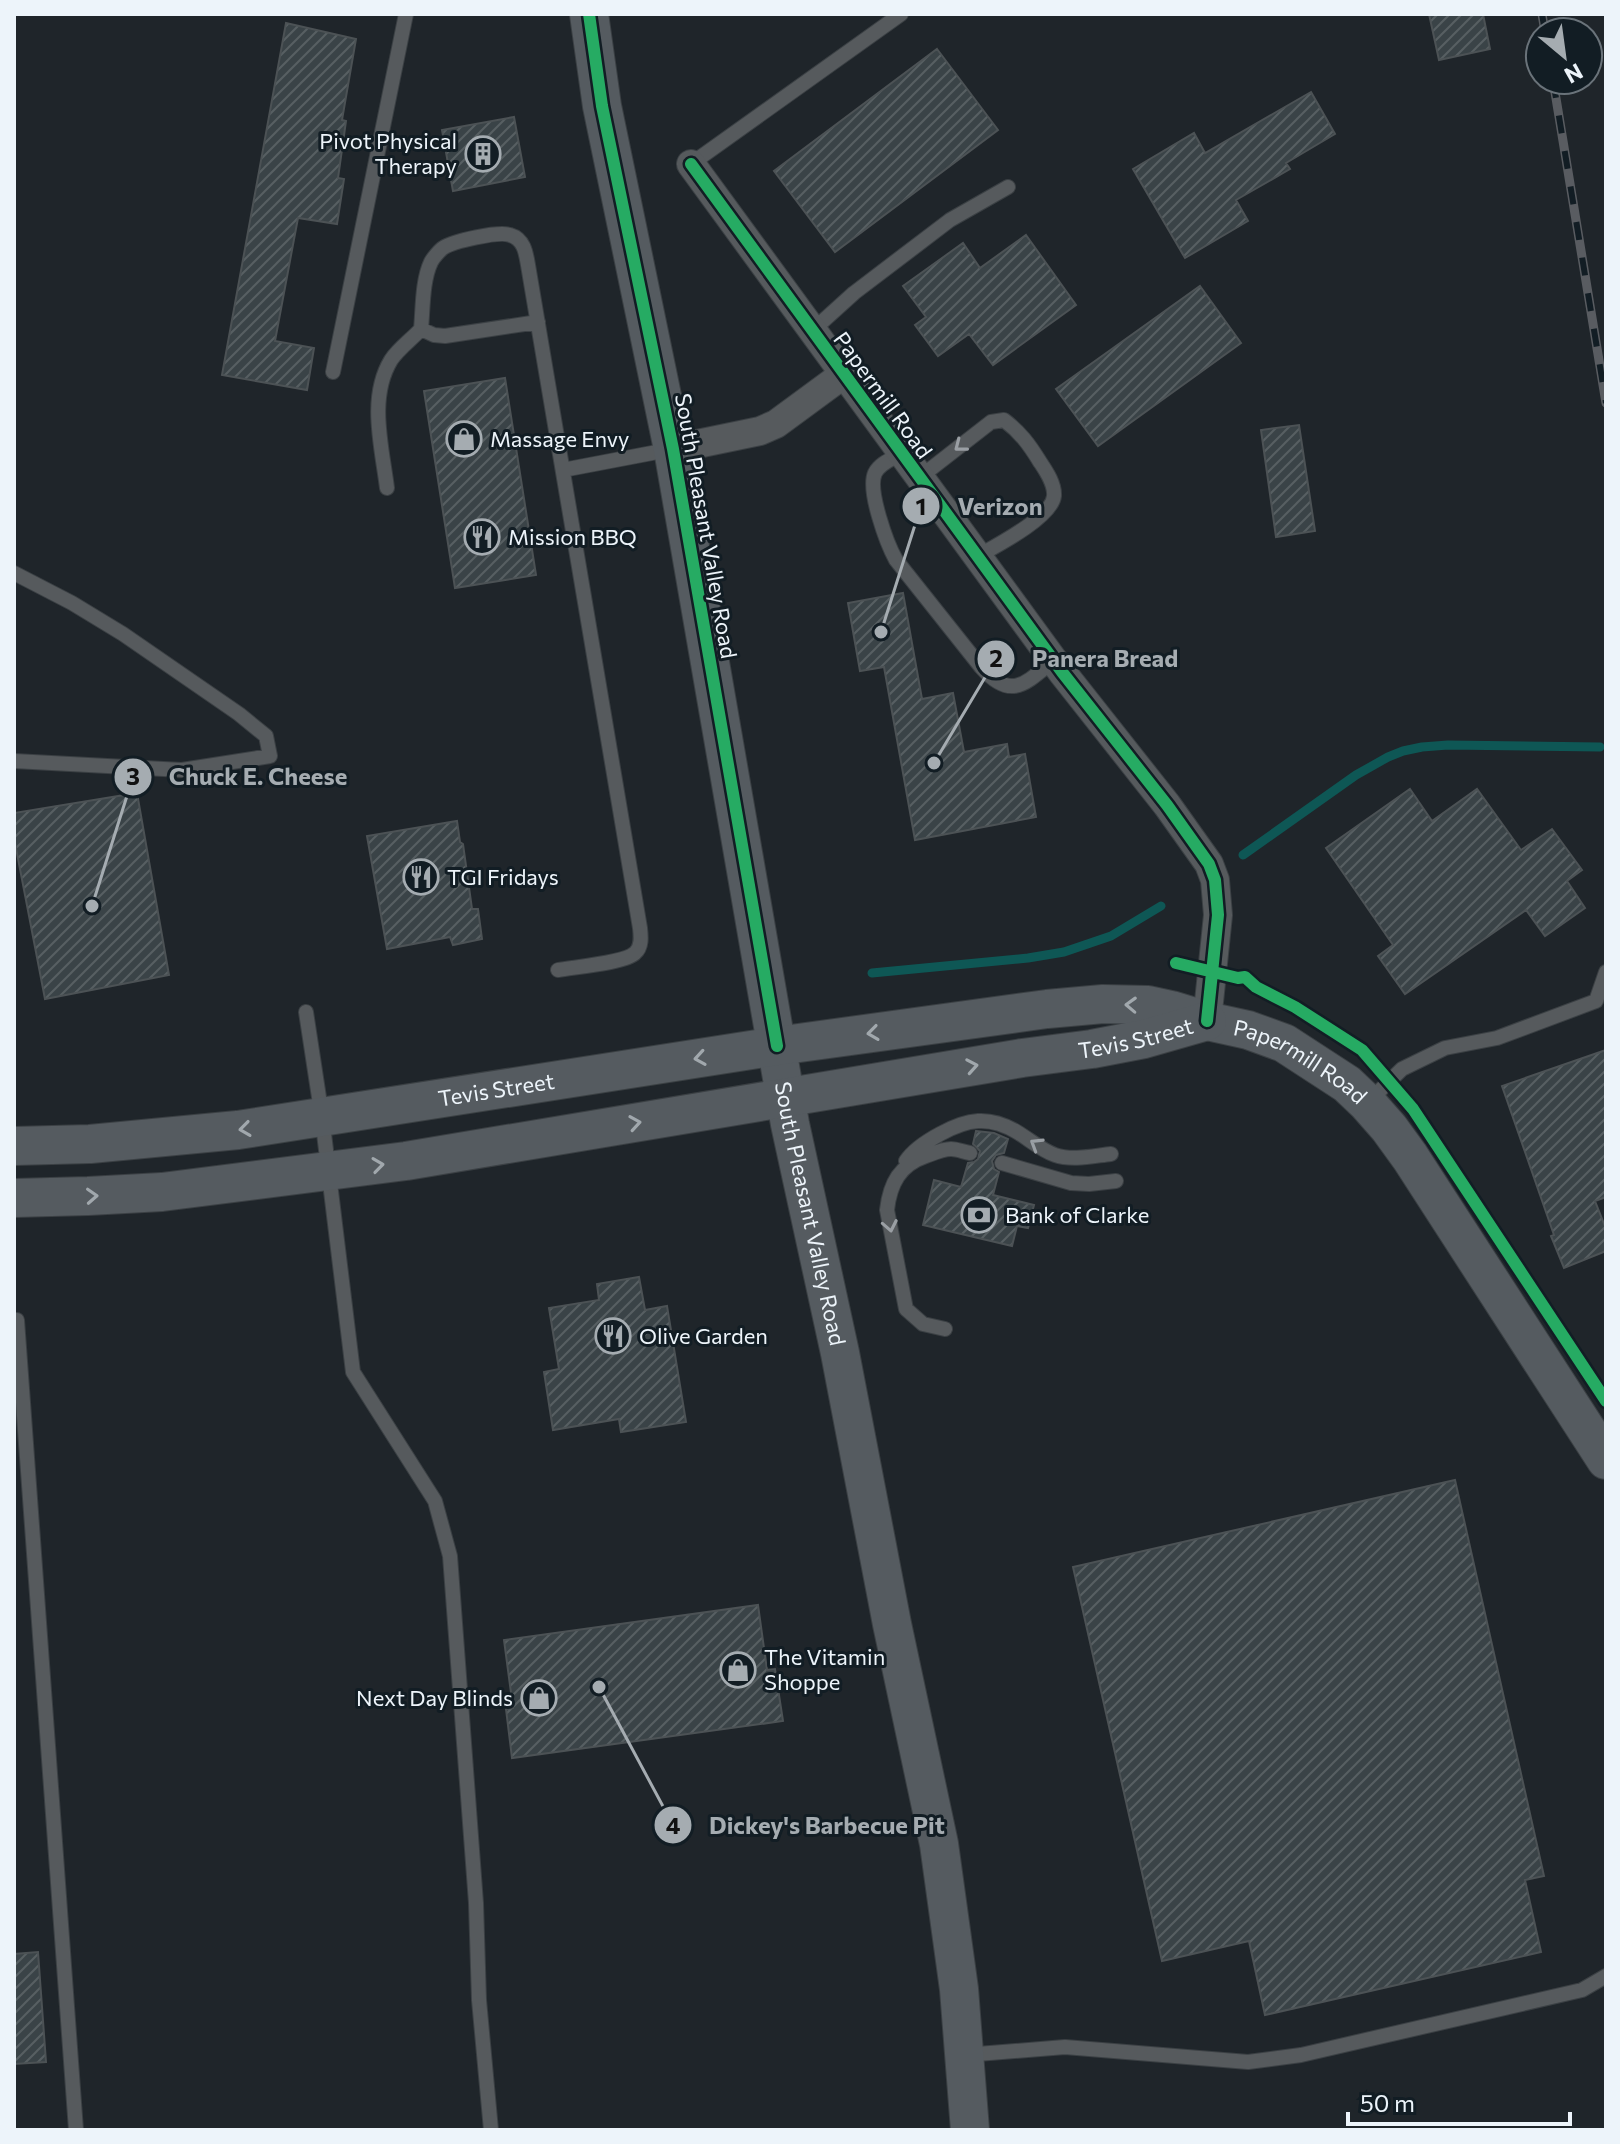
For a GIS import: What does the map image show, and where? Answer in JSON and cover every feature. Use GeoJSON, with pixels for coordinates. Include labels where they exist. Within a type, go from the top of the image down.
{"type":"FeatureCollection","features":[{"type":"Feature","properties":{"kind":"main road","name":"South Pleasant Valley Road"},"geometry":{"type":"LineString","coordinates":[[589,14],[602,106],[673,449],[785,1098],[939,1844],[952,1932],[970,2130]]}},
{"type":"Feature","properties":{"kind":"main road","name":"Tevis Street"},"geometry":{"type":"LineString","coordinates":[[14,1146],[90,1144],[222,1132],[777,1046],[1032,1011],[1103,1004],[1148,1005],[1207,1021]]}},
{"type":"Feature","properties":{"kind":"main road","name":"Tevis Street"},"geometry":{"type":"LineString","coordinates":[[14,1198],[162,1192],[406,1161],[1092,1049],[1144,1039],[1207,1021]]}},
{"type":"Feature","properties":{"kind":"main road","name":"Papermill Road"},"geometry":{"type":"LineString","coordinates":[[1207,1021],[1248,1030],[1284,1043],[1328,1070],[1367,1103],[1410,1157],[1606,1460]]}},
{"type":"Feature","properties":{"kind":"street","name":"Papermill Road"},"geometry":{"type":"LineString","coordinates":[[691,164],[901,454],[1209,864],[1215,880],[1218,915],[1207,1021]]}},
{"type":"Feature","properties":{"kind":"street"},"geometry":{"type":"LineString","coordinates":[[673,449],[760,431],[776,424],[844,374]]}},
{"type":"Feature","properties":{"kind":"lane"},"geometry":{"type":"LineString","coordinates":[[333,372],[406,14]]}},
{"type":"Feature","properties":{"kind":"lane"},"geometry":{"type":"LineString","coordinates":[[691,164],[901,14]]}},
{"type":"Feature","properties":{"kind":"lane"},"geometry":{"type":"LineString","coordinates":[[812,331],[854,293],[950,220],[1008,187]]}},
{"type":"Feature","properties":{"kind":"lane"},"geometry":{"type":"LineString","coordinates":[[387,488],[378,417],[379,393],[392,357],[421,329],[426,283],[432,261],[443,248],[458,242],[498,234],[520,240],[525,250],[538,322],[641,940],[638,950],[628,958],[558,970]]}},
{"type":"Feature","properties":{"kind":"lane"},"geometry":{"type":"LineString","coordinates":[[421,329],[445,336],[538,322]]}},
{"type":"Feature","properties":{"kind":"lane"},"geometry":{"type":"LineString","coordinates":[[919,478],[991,422],[1004,420],[1026,439],[1049,477],[1054,495],[1050,507],[1033,522],[978,556]]}},
{"type":"Feature","properties":{"kind":"lane"},"geometry":{"type":"LineString","coordinates":[[563,470],[673,449]]}},
{"type":"Feature","properties":{"kind":"lane"},"geometry":{"type":"LineString","coordinates":[[901,454],[881,465],[873,481],[882,526],[896,560],[991,679],[1002,686],[1029,681],[1054,660]]}},
{"type":"Feature","properties":{"kind":"lane"},"geometry":{"type":"LineString","coordinates":[[14,573],[123,634],[239,714],[266,736],[270,756],[182,770],[14,761]]}},
{"type":"Feature","properties":{"kind":"lane"},"geometry":{"type":"LineString","coordinates":[[1367,1103],[1402,1069],[1445,1048],[1497,1038],[1596,1001],[1606,972]]}},
{"type":"Feature","properties":{"kind":"lane"},"geometry":{"type":"LineString","coordinates":[[306,1012],[353,1372],[435,1501],[450,1556],[476,1903],[479,2000],[491,2130]]}},
{"type":"Feature","properties":{"kind":"lane"},"geometry":{"type":"LineString","coordinates":[[945,1329],[923,1324],[906,1309],[887,1210],[892,1185],[910,1155],[947,1130],[978,1119],[1015,1130],[1053,1155],[1082,1158],[1111,1154]]}},
{"type":"Feature","properties":{"kind":"lane"},"geometry":{"type":"LineString","coordinates":[[897,1176],[910,1163],[936,1152],[951,1149],[970,1153]]}},
{"type":"Feature","properties":{"kind":"lane"},"geometry":{"type":"LineString","coordinates":[[1002,1163],[1071,1183],[1116,1181]]}},
{"type":"Feature","properties":{"kind":"lane"},"geometry":{"type":"LineString","coordinates":[[17,1320],[76,2130]]}},
{"type":"Feature","properties":{"kind":"lane"},"geometry":{"type":"LineString","coordinates":[[965,2055],[1065,2047],[1248,2062],[1301,2055],[1582,1990],[1606,1976]]}},
{"type":"Feature","properties":{"kind":"building"},"geometry":{"type":"Polygon","coordinates":[[[1429,14],[1483,14],[1490,49],[1439,60],[1429,14]]]}},
{"type":"Feature","properties":{"kind":"building"},"geometry":{"type":"Polygon","coordinates":[[[286,23],[356,39],[342,120],[346,121],[338,178],[344,179],[337,224],[298,218],[275,341],[314,348],[307,390],[222,375],[286,23]]]}},
{"type":"Feature","properties":{"kind":"building"},"geometry":{"type":"Polygon","coordinates":[[[937,49],[998,130],[835,252],[774,171],[937,49]]]}},
{"type":"Feature","properties":{"kind":"building"},"geometry":{"type":"Polygon","coordinates":[[[1311,92],[1335,134],[1286,163],[1290,169],[1236,200],[1248,221],[1185,258],[1133,169],[1194,133],[1205,153],[1311,92]]]}},
{"type":"Feature","properties":{"kind":"building","name":"Pivot Physical Therapy"},"geometry":{"type":"Polygon","coordinates":[[[514,117],[525,177],[453,191],[442,130],[514,117]]]}},
{"type":"Feature","properties":{"kind":"building"},"geometry":{"type":"Polygon","coordinates":[[[1026,235],[1076,305],[993,365],[969,334],[938,356],[915,325],[926,317],[903,286],[963,243],[980,268],[1026,235]]]}},
{"type":"Feature","properties":{"kind":"building"},"geometry":{"type":"Polygon","coordinates":[[[1200,286],[1241,343],[1098,446],[1056,389],[1200,286]]]}},
{"type":"Feature","properties":{"kind":"building"},"geometry":{"type":"Polygon","coordinates":[[[505,378],[536,575],[455,588],[424,391],[505,378]]]}},
{"type":"Feature","properties":{"kind":"building"},"geometry":{"type":"Polygon","coordinates":[[[1299,425],[1315,531],[1276,537],[1261,430],[1299,425]]]}},
{"type":"Feature","properties":{"kind":"building"},"geometry":{"type":"Polygon","coordinates":[[[903,593],[922,699],[953,693],[964,752],[1007,744],[1009,757],[1025,754],[1036,817],[915,840],[884,667],[860,671],[848,603],[903,593]]]}},
{"type":"Feature","properties":{"kind":"building"},"geometry":{"type":"Polygon","coordinates":[[[1410,789],[1432,821],[1477,789],[1521,850],[1552,829],[1582,870],[1567,881],[1585,908],[1545,936],[1526,910],[1405,994],[1378,956],[1393,945],[1326,848],[1410,789]]]}},
{"type":"Feature","properties":{"kind":"building"},"geometry":{"type":"Polygon","coordinates":[[[137,793],[169,975],[45,999],[14,838],[14,813],[137,793]]]}},
{"type":"Feature","properties":{"kind":"building","name":"TGI Fridays"},"geometry":{"type":"Polygon","coordinates":[[[457,821],[472,909],[478,909],[482,939],[453,945],[450,937],[387,949],[367,836],[457,821]]]}},
{"type":"Feature","properties":{"kind":"building"},"geometry":{"type":"Polygon","coordinates":[[[1606,1050],[1606,1197],[1595,1201],[1606,1229],[1606,1251],[1564,1268],[1502,1086],[1606,1050]]]}},
{"type":"Feature","properties":{"kind":"building","name":"Bank of Clarke"},"geometry":{"type":"Polygon","coordinates":[[[976,1131],[994,1133],[1008,1139],[1004,1153],[996,1155],[992,1161],[994,1169],[999,1172],[993,1195],[1034,1205],[1028,1228],[1017,1226],[1012,1246],[923,1225],[934,1180],[961,1187],[968,1163],[978,1159],[980,1151],[973,1144],[976,1131]]]}},
{"type":"Feature","properties":{"kind":"building","name":"Olive Garden"},"geometry":{"type":"Polygon","coordinates":[[[639,1277],[645,1310],[667,1306],[686,1422],[621,1432],[619,1419],[553,1430],[544,1372],[559,1369],[549,1308],[599,1300],[597,1284],[639,1277]]]}},
{"type":"Feature","properties":{"kind":"building"},"geometry":{"type":"Polygon","coordinates":[[[1455,1480],[1544,1876],[1525,1880],[1541,1952],[1265,2015],[1249,1941],[1162,1961],[1073,1567],[1455,1480]]]}},
{"type":"Feature","properties":{"kind":"building"},"geometry":{"type":"Polygon","coordinates":[[[758,1605],[767,1670],[775,1669],[783,1721],[512,1758],[506,1709],[513,1708],[504,1640],[758,1605]]]}},
{"type":"Feature","properties":{"kind":"building"},"geometry":{"type":"Polygon","coordinates":[[[38,1952],[46,2062],[14,2064],[14,1954],[38,1952]]]}},
{"type":"Feature","properties":{"kind":"waterway"},"geometry":{"type":"LineString","coordinates":[[1243,855],[1356,775],[1403,751],[1448,745],[1600,747]]}},
{"type":"Feature","properties":{"kind":"waterway"},"geometry":{"type":"LineString","coordinates":[[872,973],[1064,952],[1111,936],[1161,906]]}},
{"type":"Feature","properties":{"kind":"railway"},"geometry":{"type":"LineString","coordinates":[[1556,96],[1606,403]]}},
{"type":"Feature","properties":{"kind":"cycle path"},"geometry":{"type":"LineString","coordinates":[[589,14],[602,106],[673,449],[777,1046]]}},
{"type":"Feature","properties":{"kind":"cycle path"},"geometry":{"type":"LineString","coordinates":[[691,164],[1062,672],[1167,805],[1209,864],[1215,880],[1218,915],[1207,1021]]}},
{"type":"Feature","properties":{"kind":"cycle path"},"geometry":{"type":"LineString","coordinates":[[1176,963],[1245,977],[1256,987],[1295,1007],[1362,1050],[1413,1109],[1606,1401]]}},
{"type":"Feature","properties":{"kind":"place","name":"Pivot Physical Therapy"},"geometry":{"type":"Point","coordinates":[483,154]}},
{"type":"Feature","properties":{"kind":"place","name":"Massage Envy"},"geometry":{"type":"Point","coordinates":[464,439]}},
{"type":"Feature","properties":{"kind":"place","name":"Mission BBQ"},"geometry":{"type":"Point","coordinates":[482,537]}},
{"type":"Feature","properties":{"kind":"place","name":"Verizon"},"geometry":{"type":"Point","coordinates":[881,632]}},
{"type":"Feature","properties":{"kind":"place","name":"Panera Bread"},"geometry":{"type":"Point","coordinates":[934,763]}},
{"type":"Feature","properties":{"kind":"place","name":"TGI Fridays"},"geometry":{"type":"Point","coordinates":[421,877]}},
{"type":"Feature","properties":{"kind":"place","name":"Chuck E. Cheese"},"geometry":{"type":"Point","coordinates":[92,906]}},
{"type":"Feature","properties":{"kind":"place","name":"Bank of Clarke"},"geometry":{"type":"Point","coordinates":[979,1215]}},
{"type":"Feature","properties":{"kind":"place","name":"Olive Garden"},"geometry":{"type":"Point","coordinates":[613,1336]}},
{"type":"Feature","properties":{"kind":"place","name":"The Vitamin Shoppe"},"geometry":{"type":"Point","coordinates":[738,1670]}},
{"type":"Feature","properties":{"kind":"place","name":"Dickey's Barbecue Pit"},"geometry":{"type":"Point","coordinates":[599,1687]}},
{"type":"Feature","properties":{"kind":"place","name":"Next Day Blinds"},"geometry":{"type":"Point","coordinates":[539,1698]}}]}
